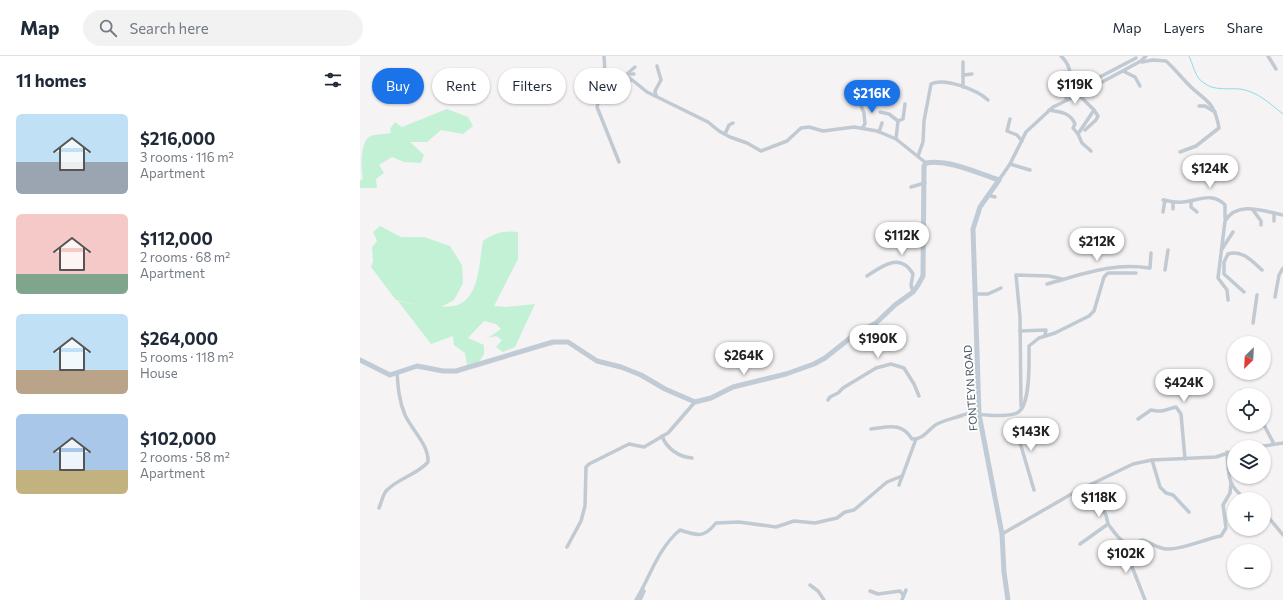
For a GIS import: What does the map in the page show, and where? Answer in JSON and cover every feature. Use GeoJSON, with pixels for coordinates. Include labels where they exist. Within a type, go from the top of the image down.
{"type":"FeatureCollection","features":[{"type":"Feature","properties":{"kind":"street"},"geometry":{"type":"LineString","coordinates":[[604,56],[604,68]]}},
{"type":"Feature","properties":{"kind":"street"},"geometry":{"type":"LineString","coordinates":[[1061,56],[1068,62],[1070,68],[1066,100]]}},
{"type":"Feature","properties":{"kind":"street"},"geometry":{"type":"LineString","coordinates":[[1140,62],[1146,56]]}},
{"type":"Feature","properties":{"kind":"street"},"geometry":{"type":"LineString","coordinates":[[1268,56],[1276,69]]}},
{"type":"Feature","properties":{"kind":"street"},"geometry":{"type":"LineString","coordinates":[[1068,89],[1096,79],[1136,57],[1140,62]]}},
{"type":"Feature","properties":{"kind":"street"},"geometry":{"type":"LineString","coordinates":[[631,80],[656,96],[708,122],[725,134],[747,143],[761,151],[787,141],[801,128],[809,127],[823,131],[862,128],[879,132],[896,139],[926,163],[933,162],[951,165],[999,180],[1010,164],[1032,125],[1049,110],[1140,62],[1153,60],[1166,61],[1189,85],[1209,101],[1215,112],[1219,128],[1196,146],[1180,152]]}},
{"type":"Feature","properties":{"kind":"street"},"geometry":{"type":"LineString","coordinates":[[963,62],[963,87]]}},
{"type":"Feature","properties":{"kind":"street"},"geometry":{"type":"LineString","coordinates":[[656,96],[655,91],[662,80],[657,66]]}},
{"type":"Feature","properties":{"kind":"street"},"geometry":{"type":"LineString","coordinates":[[631,70],[634,67]]}},
{"type":"Feature","properties":{"kind":"street"},"geometry":{"type":"LineString","coordinates":[[1123,70],[1135,77],[1140,86]]}},
{"type":"Feature","properties":{"kind":"street"},"geometry":{"type":"LineString","coordinates":[[964,75],[972,74]]}},
{"type":"Feature","properties":{"kind":"street"},"geometry":{"type":"LineString","coordinates":[[918,156],[923,142],[924,122],[931,84],[936,82],[963,87],[977,91],[988,100]]}},
{"type":"Feature","properties":{"kind":"street"},"geometry":{"type":"LineString","coordinates":[[1079,95],[1098,116],[1096,120],[1085,130]]}},
{"type":"Feature","properties":{"kind":"street"},"geometry":{"type":"LineString","coordinates":[[858,98],[864,113],[865,124],[862,128]]}},
{"type":"Feature","properties":{"kind":"street"},"geometry":{"type":"LineString","coordinates":[[598,104],[597,107],[620,162]]}},
{"type":"Feature","properties":{"kind":"street"},"geometry":{"type":"LineString","coordinates":[[896,139],[898,121],[902,119],[905,104]]}},
{"type":"Feature","properties":{"kind":"street"},"geometry":{"type":"LineString","coordinates":[[1199,106],[1205,106],[1215,112]]}},
{"type":"Feature","properties":{"kind":"street"},"geometry":{"type":"LineString","coordinates":[[1049,110],[1064,112],[1071,117],[1075,124],[1073,128],[1082,142],[1091,151]]}},
{"type":"Feature","properties":{"kind":"street"},"geometry":{"type":"LineString","coordinates":[[1078,134],[1094,110]]}},
{"type":"Feature","properties":{"kind":"street"},"geometry":{"type":"LineString","coordinates":[[880,112],[889,114],[898,121]]}},
{"type":"Feature","properties":{"kind":"street"},"geometry":{"type":"LineString","coordinates":[[1010,119],[1007,131],[1017,135],[1022,141]]}},
{"type":"Feature","properties":{"kind":"street"},"geometry":{"type":"LineString","coordinates":[[725,134],[729,125],[734,123]]}},
{"type":"Feature","properties":{"kind":"street"},"geometry":{"type":"LineString","coordinates":[[879,132],[882,123]]}},
{"type":"Feature","properties":{"kind":"street"},"geometry":{"type":"LineString","coordinates":[[567,547],[581,521],[585,500],[586,467],[589,464],[629,444],[644,447],[675,426],[695,402],[711,398],[734,387],[786,374],[814,364],[825,358],[854,335],[876,323],[895,305],[913,292],[923,276],[924,166],[926,163]]}},
{"type":"Feature","properties":{"kind":"street"},"geometry":{"type":"LineString","coordinates":[[1010,164],[1030,170]]}},
{"type":"Feature","properties":{"kind":"street","name":"FONTEYN ROAD"},"geometry":{"type":"LineString","coordinates":[[999,180],[980,207],[973,229],[979,414],[1002,534],[1004,572],[1008,600]]}},
{"type":"Feature","properties":{"kind":"street"},"geometry":{"type":"LineString","coordinates":[[911,187],[925,183]]}},
{"type":"Feature","properties":{"kind":"street"},"geometry":{"type":"LineString","coordinates":[[988,195],[995,197]]}},
{"type":"Feature","properties":{"kind":"street"},"geometry":{"type":"LineString","coordinates":[[1163,212],[1164,200],[1173,202],[1191,201],[1210,197],[1216,198],[1225,205],[1225,221],[1218,278],[1227,290],[1228,300]]}},
{"type":"Feature","properties":{"kind":"street"},"geometry":{"type":"LineString","coordinates":[[1191,201],[1191,208],[1197,212]]}},
{"type":"Feature","properties":{"kind":"street"},"geometry":{"type":"LineString","coordinates":[[1173,202],[1173,209]]}},
{"type":"Feature","properties":{"kind":"street"},"geometry":{"type":"LineString","coordinates":[[1225,221],[1233,212],[1239,209],[1283,215]]}},
{"type":"Feature","properties":{"kind":"street"},"geometry":{"type":"LineString","coordinates":[[1253,210],[1261,221],[1261,225]]}},
{"type":"Feature","properties":{"kind":"street"},"geometry":{"type":"LineString","coordinates":[[1274,213],[1274,221]]}},
{"type":"Feature","properties":{"kind":"street"},"geometry":{"type":"LineString","coordinates":[[1221,252],[1232,232]]}},
{"type":"Feature","properties":{"kind":"street"},"geometry":{"type":"LineString","coordinates":[[1165,270],[1168,250]]}},
{"type":"Feature","properties":{"kind":"street"},"geometry":{"type":"LineString","coordinates":[[1244,292],[1224,274],[1224,262],[1228,254],[1232,252],[1250,258],[1262,270]]}},
{"type":"Feature","properties":{"kind":"street"},"geometry":{"type":"LineString","coordinates":[[1047,284],[1083,273],[1111,267],[1131,266],[1149,268],[1151,253]]}},
{"type":"Feature","properties":{"kind":"street"},"geometry":{"type":"LineString","coordinates":[[867,276],[885,264],[895,262],[901,264],[911,270],[913,274],[911,286],[913,292]]}},
{"type":"Feature","properties":{"kind":"street"},"geometry":{"type":"LineString","coordinates":[[1275,297],[1279,275],[1283,268]]}},
{"type":"Feature","properties":{"kind":"street"},"geometry":{"type":"LineString","coordinates":[[871,429],[899,427],[907,431],[912,439],[916,439],[925,436],[939,423],[956,419],[964,414],[1017,413],[1022,410],[1030,384],[1029,346],[1039,338],[1055,333],[1089,316],[1094,311],[1104,277],[1108,273],[1136,273]]}},
{"type":"Feature","properties":{"kind":"street"},"geometry":{"type":"LineString","coordinates":[[1022,410],[1020,331],[1016,275],[1049,276],[1062,280]]}},
{"type":"Feature","properties":{"kind":"street"},"geometry":{"type":"LineString","coordinates":[[976,294],[988,294],[1001,288]]}},
{"type":"Feature","properties":{"kind":"street"},"geometry":{"type":"LineString","coordinates":[[1253,323],[1257,295]]}},
{"type":"Feature","properties":{"kind":"street"},"geometry":{"type":"LineString","coordinates":[[1020,331],[1046,330],[1046,335]]}},
{"type":"Feature","properties":{"kind":"street"},"geometry":{"type":"LineString","coordinates":[[360,360],[390,375],[417,366],[443,371],[456,371],[554,342],[566,342],[597,361],[621,367],[641,375],[666,389],[695,402]]}},
{"type":"Feature","properties":{"kind":"street"},"geometry":{"type":"LineString","coordinates":[[828,400],[830,396],[838,393],[843,388],[876,368],[891,364],[904,368],[914,384],[919,396]]}},
{"type":"Feature","properties":{"kind":"street"},"geometry":{"type":"LineString","coordinates":[[379,508],[385,492],[402,478],[424,467],[428,462],[426,449],[405,415],[398,394],[397,372]]}},
{"type":"Feature","properties":{"kind":"street"},"geometry":{"type":"LineString","coordinates":[[1138,419],[1151,410],[1157,413],[1169,411],[1174,407],[1178,409],[1180,414],[1185,458]]}},
{"type":"Feature","properties":{"kind":"street"},"geometry":{"type":"LineString","coordinates":[[1017,431],[1020,434],[1019,439],[1034,490]]}},
{"type":"Feature","properties":{"kind":"street"},"geometry":{"type":"LineString","coordinates":[[1268,432],[1274,444]]}},
{"type":"Feature","properties":{"kind":"street"},"geometry":{"type":"LineString","coordinates":[[662,436],[665,442],[678,455],[692,458]]}},
{"type":"Feature","properties":{"kind":"street"},"geometry":{"type":"LineString","coordinates":[[899,485],[916,439]]}},
{"type":"Feature","properties":{"kind":"street"},"geometry":{"type":"LineString","coordinates":[[1271,445],[1283,443]]}},
{"type":"Feature","properties":{"kind":"street"},"geometry":{"type":"LineString","coordinates":[[1002,534],[1087,486],[1133,464],[1152,460],[1216,457],[1227,452]]}},
{"type":"Feature","properties":{"kind":"street"},"geometry":{"type":"LineString","coordinates":[[1152,460],[1160,487],[1166,493],[1173,495],[1189,512]]}},
{"type":"Feature","properties":{"kind":"street"},"geometry":{"type":"LineString","coordinates":[[636,600],[659,556],[674,535],[680,530],[703,535],[709,532],[716,523],[739,522],[776,527],[794,521],[815,523],[836,519],[845,512],[854,510],[887,482],[902,476]]}},
{"type":"Feature","properties":{"kind":"street"},"geometry":{"type":"LineString","coordinates":[[1122,541],[1131,544],[1142,540],[1156,547],[1167,549],[1195,544],[1202,540],[1221,536],[1224,532],[1226,524],[1223,505],[1230,493],[1230,484]]}},
{"type":"Feature","properties":{"kind":"street"},"geometry":{"type":"LineString","coordinates":[[1087,486],[1106,515],[1108,524],[1122,541],[1145,600]]}},
{"type":"Feature","properties":{"kind":"street"},"geometry":{"type":"LineString","coordinates":[[1271,520],[1283,535]]}},
{"type":"Feature","properties":{"kind":"street"},"geometry":{"type":"LineString","coordinates":[[1080,544],[1108,524]]}},
{"type":"Feature","properties":{"kind":"street"},"geometry":{"type":"LineString","coordinates":[[640,600],[647,580]]}},
{"type":"Feature","properties":{"kind":"street"},"geometry":{"type":"LineString","coordinates":[[810,585],[818,591],[824,600]]}},
{"type":"Feature","properties":{"kind":"street"},"geometry":{"type":"LineString","coordinates":[[902,600],[906,590]]}},
{"type":"Feature","properties":{"kind":"street"},"geometry":{"type":"LineString","coordinates":[[870,591],[884,594],[900,591],[903,595]]}},
{"type":"Feature","properties":{"kind":"green space"},"geometry":{"type":"Polygon","coordinates":[[[447,109],[468,117],[473,126],[463,134],[441,130],[427,142],[410,142],[424,155],[421,163],[404,162],[392,157],[379,165],[384,173],[376,179],[377,188],[360,188],[360,181],[363,179],[363,150],[366,140],[369,137],[391,133],[390,129],[395,122],[402,127],[447,109]]]}},
{"type":"Feature","properties":{"kind":"green space"},"geometry":{"type":"Polygon","coordinates":[[[380,226],[401,237],[424,237],[450,246],[462,265],[463,283],[454,300],[441,307],[458,305],[467,299],[471,293],[478,276],[483,241],[499,233],[508,231],[518,232],[518,259],[494,306],[506,307],[535,304],[515,347],[503,352],[496,347],[502,340],[496,336],[488,338],[501,329],[496,324],[484,321],[468,338],[484,345],[484,354],[478,363],[467,365],[465,353],[454,345],[453,336],[431,344],[398,301],[423,306],[396,300],[371,267],[373,261],[372,247],[377,241],[373,232],[380,226]]]}},
{"type":"Feature","properties":{"kind":"waterway"},"geometry":{"type":"LineString","coordinates":[[1189,56],[1198,78],[1208,86],[1221,89],[1240,89],[1252,92],[1263,98],[1283,114]]}}]}
